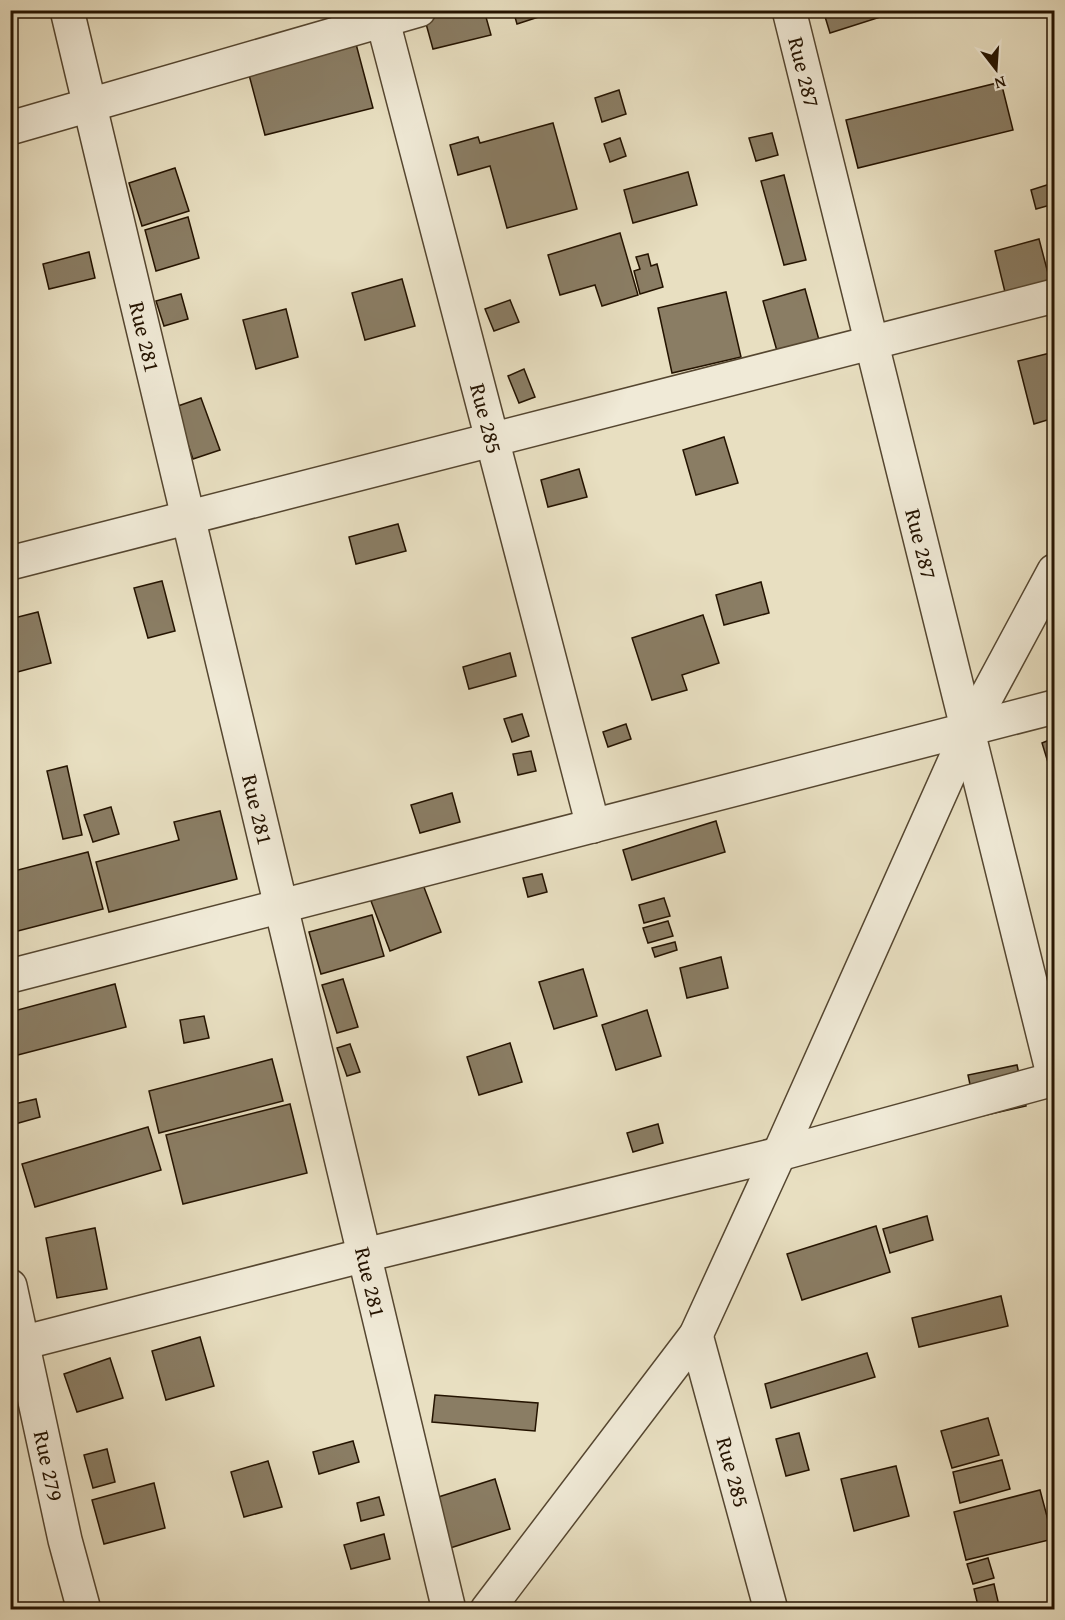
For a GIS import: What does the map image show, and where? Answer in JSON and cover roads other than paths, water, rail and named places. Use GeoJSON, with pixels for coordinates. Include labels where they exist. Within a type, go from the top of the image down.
{"type":"FeatureCollection","features":[{"type":"Feature","properties":{"kind":"street","name":"Rue 281"},"geometry":{"type":"LineString","coordinates":[[67,10],[449,1610]]}},
{"type":"Feature","properties":{"kind":"street"},"geometry":{"type":"LineString","coordinates":[[10,128],[382,16],[419,10]]}},
{"type":"Feature","properties":{"kind":"street","name":"Rue 287"},"geometry":{"type":"LineString","coordinates":[[789,10],[1054,1078]]}},
{"type":"Feature","properties":{"kind":"street","name":"Rue 285"},"geometry":{"type":"LineString","coordinates":[[382,16],[593,826]]}},
{"type":"Feature","properties":{"kind":"street"},"geometry":{"type":"LineString","coordinates":[[10,563],[1054,296]]}},
{"type":"Feature","properties":{"kind":"street"},"geometry":{"type":"LineString","coordinates":[[487,1610],[696,1335],[969,729],[1054,571]]}},
{"type":"Feature","properties":{"kind":"street"},"geometry":{"type":"LineString","coordinates":[[10,976],[1054,707]]}},
{"type":"Feature","properties":{"kind":"street"},"geometry":{"type":"LineString","coordinates":[[16,1344],[365,1255],[779,1154],[1054,1078]]}},
{"type":"Feature","properties":{"kind":"street","name":"Rue 279"},"geometry":{"type":"LineString","coordinates":[[10,1286],[16,1344],[84,1610]]}},
{"type":"Feature","properties":{"kind":"street","name":"Rue 285"},"geometry":{"type":"LineString","coordinates":[[696,1335],[771,1610]]}}]}
